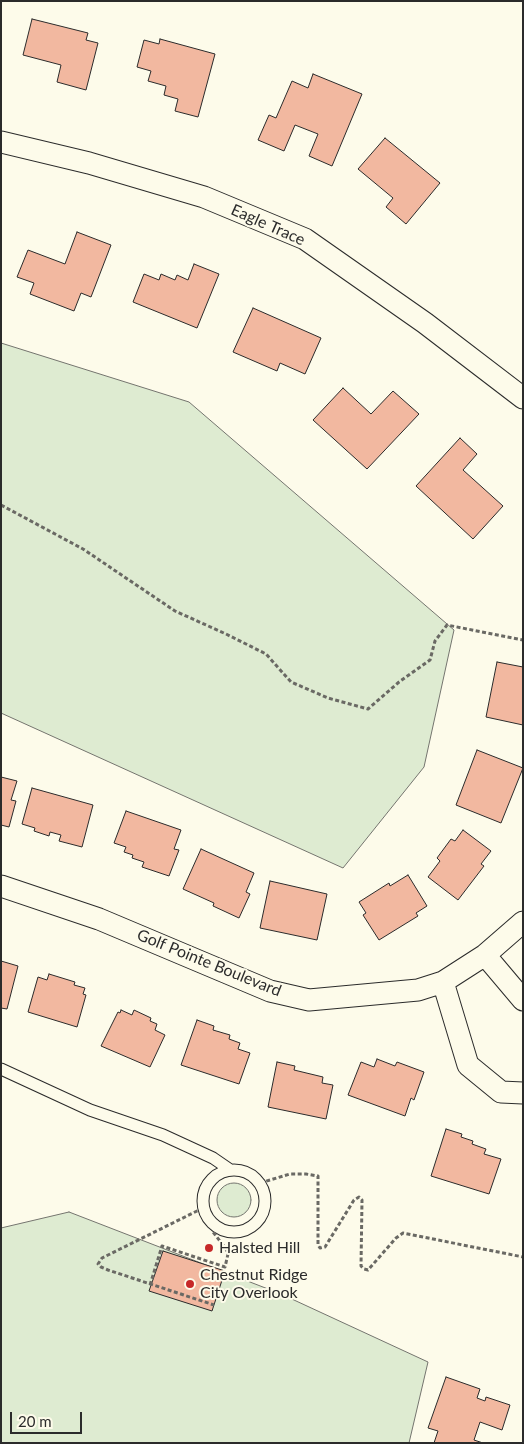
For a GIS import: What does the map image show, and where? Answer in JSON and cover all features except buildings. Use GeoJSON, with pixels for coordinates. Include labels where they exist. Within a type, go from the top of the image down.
{"type":"FeatureCollection","features":[{"type":"Feature","properties":{"kind":"street","name":"Eagle Trace"},"geometry":{"type":"LineString","coordinates":[[1,142],[90,163],[204,197],[305,240],[424,323],[523,398]]}},
{"type":"Feature","properties":{"kind":"street","name":"Golf Pointe Boulevard"},"geometry":{"type":"LineString","coordinates":[[1,886],[99,918],[270,991],[309,1000],[418,990],[443,982],[485,954],[523,922]]}},
{"type":"Feature","properties":{"kind":"street"},"geometry":{"type":"LineString","coordinates":[[485,954],[523,1000]]}},
{"type":"Feature","properties":{"kind":"street"},"geometry":{"type":"LineString","coordinates":[[443,982],[468,1065],[501,1092],[523,1093]]}},
{"type":"Feature","properties":{"kind":"lane"},"geometry":{"type":"LineString","coordinates":[[1,1069],[90,1110],[163,1135],[213,1158],[229,1169],[253,1176],[260,1183],[264,1192],[265,1202],[259,1220],[243,1231],[221,1230],[206,1215],[204,1210],[203,1194],[207,1184],[220,1171],[229,1169]]}},
{"type":"Feature","properties":{"kind":"path"},"geometry":{"type":"LineString","coordinates":[[1,505],[83,549],[175,611],[266,654],[291,682],[328,698],[368,709],[399,682],[430,660],[435,641],[447,624],[523,640]]}},
{"type":"Feature","properties":{"kind":"path"},"geometry":{"type":"LineString","coordinates":[[260,1183],[290,1174],[318,1176],[318,1245],[320,1248],[325,1247],[354,1200],[359,1197],[362,1200],[361,1266],[364,1269],[368,1270],[396,1238],[403,1233],[523,1257]]}},
{"type":"Feature","properties":{"kind":"path"},"geometry":{"type":"LineString","coordinates":[[204,1210],[99,1260],[98,1264],[101,1267],[150,1285],[214,1305]]}},
{"type":"Feature","properties":{"kind":"path"},"geometry":{"type":"LineString","coordinates":[[150,1285],[162,1246],[225,1267],[228,1254],[213,1232],[216,1226]]}},
{"type":"Feature","properties":{"kind":"green space"},"geometry":{"type":"Polygon","coordinates":[[[1,343],[189,402],[454,630],[424,767],[343,868],[1,713],[1,343]]]}},
{"type":"Feature","properties":{"kind":"green space"},"geometry":{"type":"Polygon","coordinates":[[[234,1183],[246,1188],[251,1200],[246,1212],[234,1217],[222,1212],[217,1200],[222,1188],[234,1183]]]}},
{"type":"Feature","properties":{"kind":"green space"},"geometry":{"type":"Polygon","coordinates":[[[69,1212],[281,1294],[428,1362],[409,1443],[1,1443],[1,1228],[69,1212]]]}},
{"type":"Feature","properties":{"kind":"place","name":"Halsted Hill"},"geometry":{"type":"Point","coordinates":[209,1248]}},
{"type":"Feature","properties":{"kind":"place","name":"Chestnut Ridge City Overlook"},"geometry":{"type":"Point","coordinates":[190,1284]}}]}
